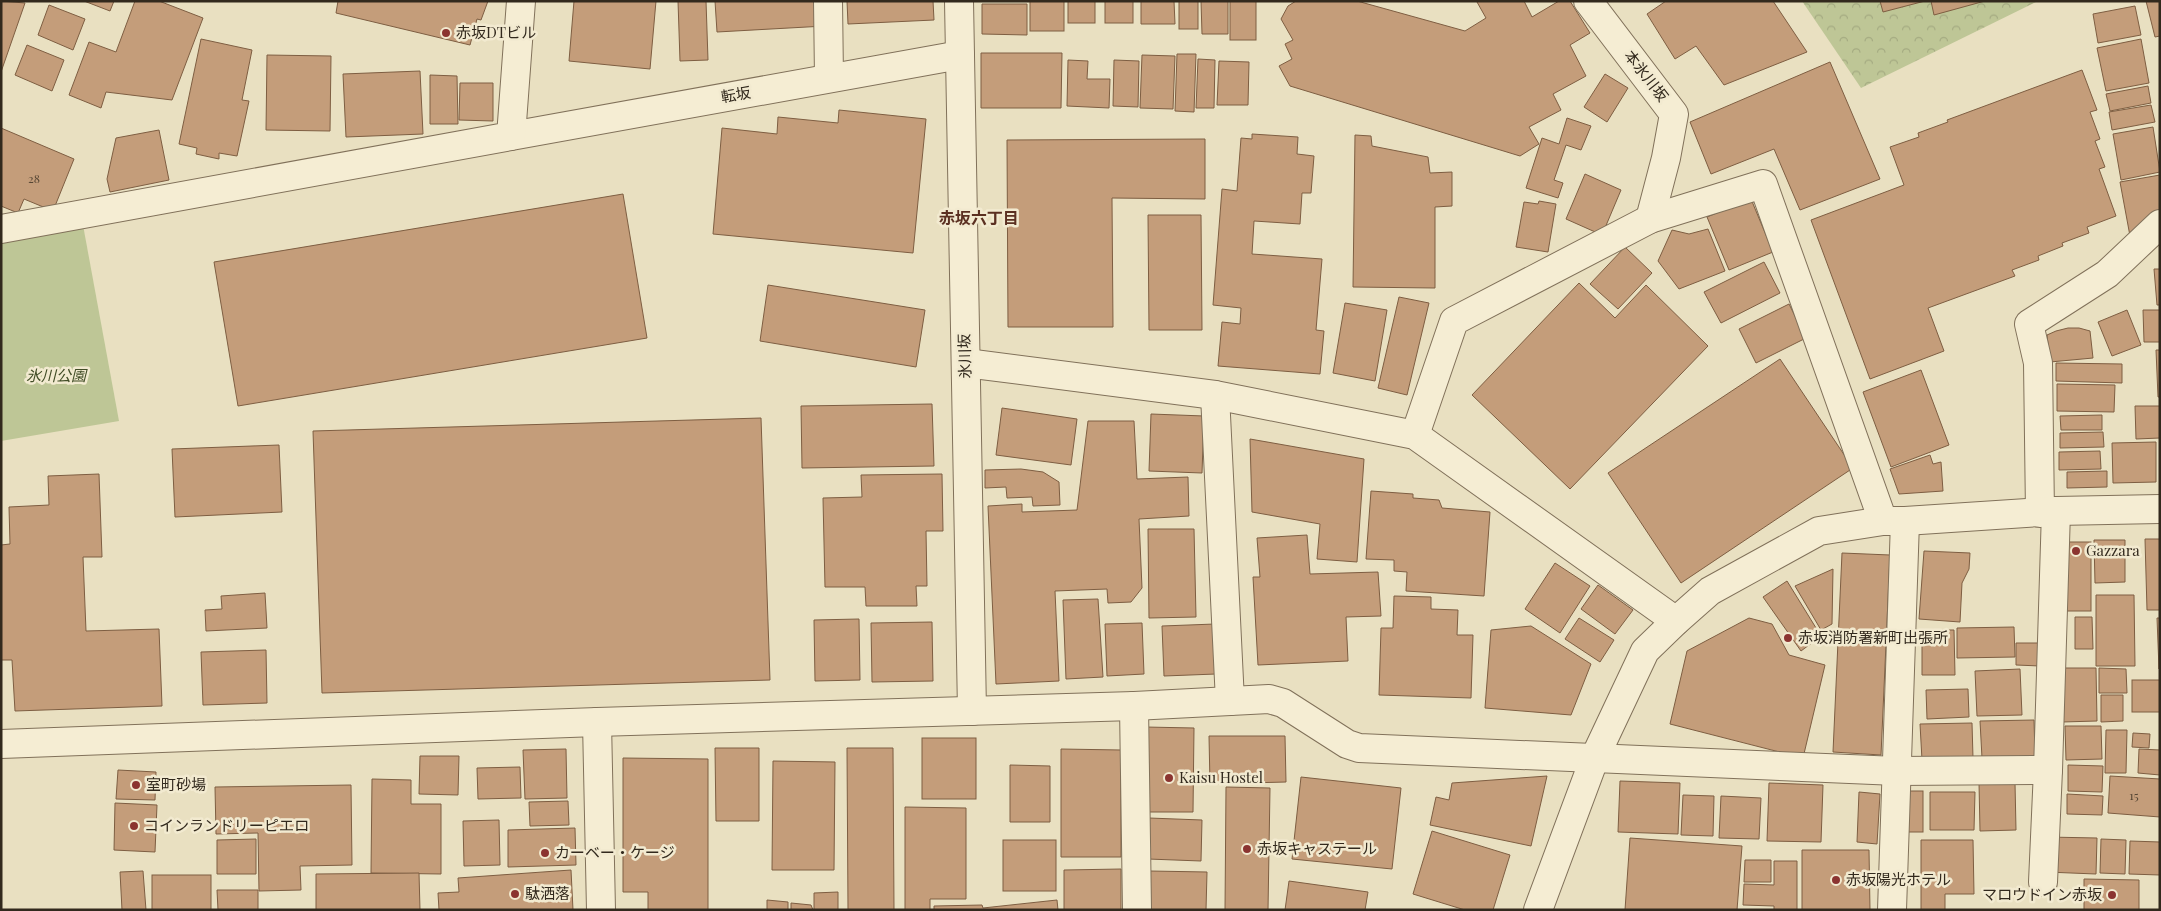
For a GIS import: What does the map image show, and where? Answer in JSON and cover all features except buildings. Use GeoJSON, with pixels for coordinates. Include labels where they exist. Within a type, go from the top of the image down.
{"type":"FeatureCollection","features":[{"type":"Feature","properties":{"kind":"street"},"geometry":{"type":"LineString","coordinates":[[511,136],[520,1]]}},
{"type":"Feature","properties":{"kind":"street"},"geometry":{"type":"LineString","coordinates":[[828,1],[829,78]]}},
{"type":"Feature","properties":{"kind":"street","name":"氷川坂"},"geometry":{"type":"LineString","coordinates":[[959,1],[972,711]]}},
{"type":"Feature","properties":{"kind":"street","name":"本氷川坂"},"geometry":{"type":"LineString","coordinates":[[1588,1],[1674,114],[1666,158],[1650,218]]}},
{"type":"Feature","properties":{"kind":"street","name":"転坂"},"geometry":{"type":"LineString","coordinates":[[1,229],[960,54]]}},
{"type":"Feature","properties":{"kind":"street"},"geometry":{"type":"LineString","coordinates":[[1414,436],[1454,321],[1650,218],[1763,184],[1894,521],[1897,771],[1892,910]]}},
{"type":"Feature","properties":{"kind":"street"},"geometry":{"type":"LineString","coordinates":[[2043,882],[2048,770],[2048,512],[2038,363],[2029,324],[2107,274],[2160,224]]}},
{"type":"Feature","properties":{"kind":"street"},"geometry":{"type":"LineString","coordinates":[[966,363],[1214,395],[1414,436],[1676,621]]}},
{"type":"Feature","properties":{"kind":"street"},"geometry":{"type":"LineString","coordinates":[[1214,395],[1230,701]]}},
{"type":"Feature","properties":{"kind":"street"},"geometry":{"type":"LineString","coordinates":[[1538,910],[1596,757],[1645,651],[1710,591],[1818,531],[1894,521],[2048,512],[2160,509]]}},
{"type":"Feature","properties":{"kind":"street"},"geometry":{"type":"LineString","coordinates":[[1,744],[597,722],[1134,706],[1269,699],[1283,703],[1347,744],[1359,748],[1897,771],[2048,770]]}},
{"type":"Feature","properties":{"kind":"street"},"geometry":{"type":"LineString","coordinates":[[1134,706],[1138,910]]}},
{"type":"Feature","properties":{"kind":"street"},"geometry":{"type":"LineString","coordinates":[[597,722],[601,910]]}},
{"type":"Feature","properties":{"kind":"green space"},"geometry":{"type":"Polygon","coordinates":[[[1802,1],[2038,1],[1861,88],[1802,1]]]}},
{"type":"Feature","properties":{"kind":"green space","name":"氷川公園"},"geometry":{"type":"Polygon","coordinates":[[[83,225],[119,421],[1,441],[1,240],[83,225]]]}},
{"type":"Feature","properties":{"kind":"place","name":"赤坂DTビル"},"geometry":{"type":"Point","coordinates":[446,33]}},
{"type":"Feature","properties":{"kind":"place","name":"Gazzara"},"geometry":{"type":"Point","coordinates":[2076,551]}},
{"type":"Feature","properties":{"kind":"place","name":"赤坂消防署新町出張所"},"geometry":{"type":"Point","coordinates":[1788,638]}},
{"type":"Feature","properties":{"kind":"place","name":"Kaisu Hostel"},"geometry":{"type":"Point","coordinates":[1169,778]}},
{"type":"Feature","properties":{"kind":"place","name":"室町砂場"},"geometry":{"type":"Point","coordinates":[136,785]}},
{"type":"Feature","properties":{"kind":"place","name":"コインランドリーピエロ"},"geometry":{"type":"Point","coordinates":[134,826]}},
{"type":"Feature","properties":{"kind":"place","name":"赤坂キャステール"},"geometry":{"type":"Point","coordinates":[1247,849]}},
{"type":"Feature","properties":{"kind":"place","name":"カーベー・ケージ"},"geometry":{"type":"Point","coordinates":[545,853]}},
{"type":"Feature","properties":{"kind":"place","name":"赤坂陽光ホテル"},"geometry":{"type":"Point","coordinates":[1836,880]}},
{"type":"Feature","properties":{"kind":"place","name":"駄洒落"},"geometry":{"type":"Point","coordinates":[515,894]}},
{"type":"Feature","properties":{"kind":"place","name":"マロウドイン赤坂"},"geometry":{"type":"Point","coordinates":[2112,895]}},
{"type":"Feature","properties":{"kind":"district","name":"赤坂六丁目"},"geometry":{"type":"Point","coordinates":[979,218]}}]}
